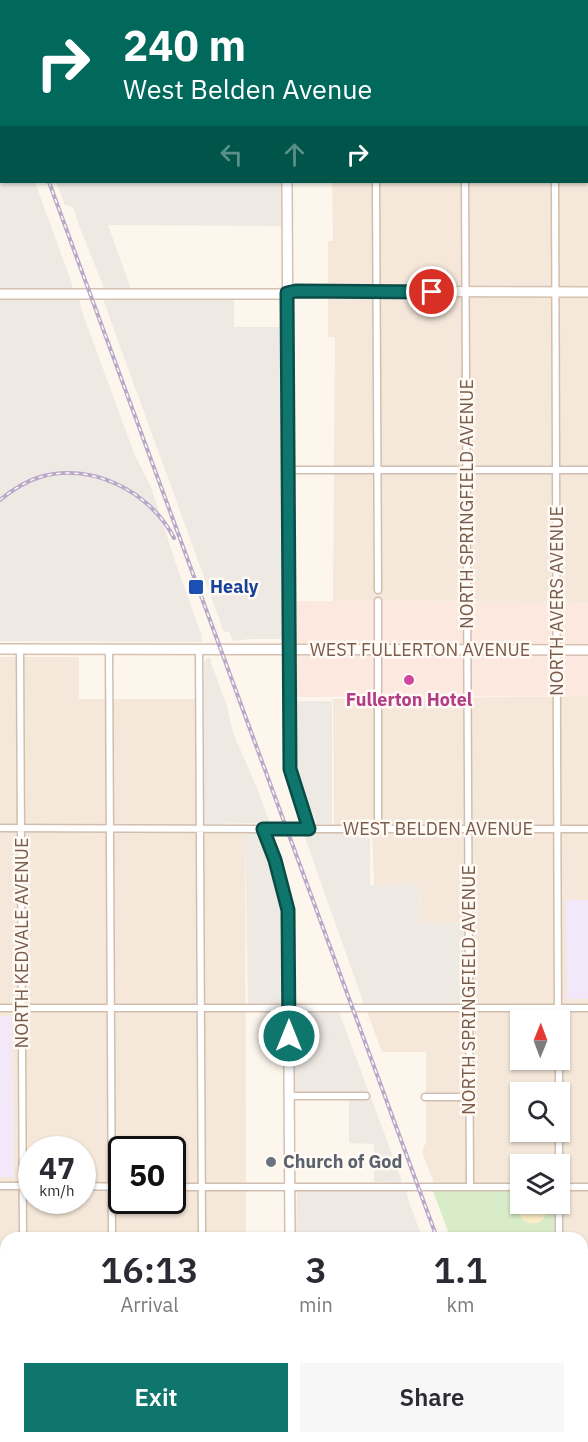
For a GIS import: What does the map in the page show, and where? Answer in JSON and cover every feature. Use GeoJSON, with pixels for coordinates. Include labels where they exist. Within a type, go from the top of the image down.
{"type":"FeatureCollection","features":[{"type":"Feature","properties":{"kind":"main road"},"geometry":{"type":"LineString","coordinates":[[287,183],[290,769],[309,829]]}},
{"type":"Feature","properties":{"kind":"main road"},"geometry":{"type":"LineString","coordinates":[[0,294],[272,294],[296,291],[588,292]]}},
{"type":"Feature","properties":{"kind":"main road","name":"WEST FULLERTON AVENUE"},"geometry":{"type":"LineString","coordinates":[[0,649],[588,650]]}},
{"type":"Feature","properties":{"kind":"main road"},"geometry":{"type":"LineString","coordinates":[[263,829],[275,860],[288,910],[290,1232]]}},
{"type":"Feature","properties":{"kind":"main road","name":"WEST BELDEN AVENUE"},"geometry":{"type":"LineString","coordinates":[[263,829],[309,829]]}},
{"type":"Feature","properties":{"kind":"street"},"geometry":{"type":"LineString","coordinates":[[376,183],[378,590]]}},
{"type":"Feature","properties":{"kind":"street","name":"NORTH SPRINGFIELD AVENUE"},"geometry":{"type":"LineString","coordinates":[[465,183],[470,1187]]}},
{"type":"Feature","properties":{"kind":"street","name":"NORTH AVERS AVENUE"},"geometry":{"type":"LineString","coordinates":[[555,183],[558,1008]]}},
{"type":"Feature","properties":{"kind":"street"},"geometry":{"type":"LineString","coordinates":[[289,470],[588,470]]}},
{"type":"Feature","properties":{"kind":"street"},"geometry":{"type":"LineString","coordinates":[[378,600],[378,829]]}},
{"type":"Feature","properties":{"kind":"street","name":"NORTH KEDVALE AVENUE"},"geometry":{"type":"LineString","coordinates":[[20,649],[23,1136]]}},
{"type":"Feature","properties":{"kind":"street"},"geometry":{"type":"LineString","coordinates":[[109,649],[112,1136]]}},
{"type":"Feature","properties":{"kind":"street"},"geometry":{"type":"LineString","coordinates":[[199,649],[202,1232]]}},
{"type":"Feature","properties":{"kind":"street","name":"WEST BELDEN AVENUE"},"geometry":{"type":"LineString","coordinates":[[0,828],[263,829]]}},
{"type":"Feature","properties":{"kind":"street","name":"WEST BELDEN AVENUE"},"geometry":{"type":"LineString","coordinates":[[309,829],[588,829]]}},
{"type":"Feature","properties":{"kind":"street"},"geometry":{"type":"LineString","coordinates":[[0,1008],[588,1008]]}},
{"type":"Feature","properties":{"kind":"street"},"geometry":{"type":"LineString","coordinates":[[290,1096],[366,1096]]}},
{"type":"Feature","properties":{"kind":"street"},"geometry":{"type":"LineString","coordinates":[[425,1097],[470,1097]]}},
{"type":"Feature","properties":{"kind":"street"},"geometry":{"type":"LineString","coordinates":[[0,1186],[18,1186]]}},
{"type":"Feature","properties":{"kind":"street"},"geometry":{"type":"LineString","coordinates":[[186,1187],[510,1187]]}},
{"type":"Feature","properties":{"kind":"street"},"geometry":{"type":"LineString","coordinates":[[570,1187],[588,1188]]}},
{"type":"Feature","properties":{"kind":"street","name":"NORTH KEDVALE AVENUE"},"geometry":{"type":"LineString","coordinates":[[23,1214],[23,1232]]}},
{"type":"Feature","properties":{"kind":"street"},"geometry":{"type":"LineString","coordinates":[[112,1214],[112,1232]]}},
{"type":"Feature","properties":{"kind":"street"},"geometry":{"type":"LineString","coordinates":[[559,1214],[559,1232]]}},
{"type":"Feature","properties":{"kind":"shaded area"},"geometry":{"type":"Polygon","coordinates":[[[0,183],[35,183],[72,288],[0,288],[0,183]]]}},
{"type":"Feature","properties":{"kind":"shaded area"},"geometry":{"type":"Polygon","coordinates":[[[56,183],[281,183],[281,226],[108,225],[131,289],[104,288],[73,207],[65,205],[56,183]]]}},
{"type":"Feature","properties":{"kind":"shaded area"},"geometry":{"type":"Polygon","coordinates":[[[332,183],[588,183],[588,286],[328,285],[328,241],[333,241],[332,183]]]}},
{"type":"Feature","properties":{"kind":"shaded area"},"geometry":{"type":"Polygon","coordinates":[[[328,297],[588,297],[588,602],[333,601],[335,337],[328,337],[328,297]]]}},
{"type":"Feature","properties":{"kind":"shaded area"},"geometry":{"type":"Polygon","coordinates":[[[0,300],[80,300],[81,309],[134,453],[151,487],[201,633],[202,642],[0,641],[0,300]]]}},
{"type":"Feature","properties":{"kind":"shaded area"},"geometry":{"type":"Polygon","coordinates":[[[104,300],[234,300],[234,327],[281,327],[282,639],[233,641],[229,632],[224,632],[104,300]]]}},
{"type":"Feature","properties":{"kind":"shaded area"},"geometry":{"type":"Polygon","coordinates":[[[297,601],[588,602],[588,696],[297,697],[297,601]]]}},
{"type":"Feature","properties":{"kind":"shaded area"},"geometry":{"type":"Polygon","coordinates":[[[0,657],[79,657],[79,699],[199,699],[198,833],[245,834],[246,1232],[0,1232],[0,657]]]}},
{"type":"Feature","properties":{"kind":"shaded area"},"geometry":{"type":"Polygon","coordinates":[[[207,658],[211,658],[227,706],[233,733],[270,823],[204,824],[204,662],[207,658]]]}},
{"type":"Feature","properties":{"kind":"shaded area"},"geometry":{"type":"Polygon","coordinates":[[[588,696],[588,1232],[563,1232],[563,1214],[570,1214],[570,1154],[510,1154],[510,1183],[434,1183],[422,1152],[426,1142],[426,1052],[382,1052],[364,1004],[466,1003],[464,923],[420,923],[419,884],[374,885],[372,829],[334,829],[333,699],[588,696]]]}},
{"type":"Feature","properties":{"kind":"shaded area"},"geometry":{"type":"Polygon","coordinates":[[[296,701],[332,701],[332,824],[317,824],[295,771],[296,701]]]}},
{"type":"Feature","properties":{"kind":"shaded area"},"geometry":{"type":"Polygon","coordinates":[[[245,833],[258,833],[283,904],[283,1003],[248,1004],[245,833]]]}},
{"type":"Feature","properties":{"kind":"shaded area"},"geometry":{"type":"Polygon","coordinates":[[[370,833],[370,885],[419,884],[420,923],[464,923],[466,1004],[364,1004],[304,835],[370,833]]]}},
{"type":"Feature","properties":{"kind":"shaded area"},"geometry":{"type":"Polygon","coordinates":[[[566,900],[588,900],[588,999],[567,999],[566,900]]]}},
{"type":"Feature","properties":{"kind":"shaded area"},"geometry":{"type":"Polygon","coordinates":[[[295,1012],[339,1012],[401,1183],[374,1182],[374,1144],[349,1143],[349,1099],[294,1100],[295,1012]]]}},
{"type":"Feature","properties":{"kind":"shaded area"},"geometry":{"type":"Polygon","coordinates":[[[0,1016],[12,1016],[14,1177],[0,1177],[0,1016]]]}},
{"type":"Feature","properties":{"kind":"shaded area"},"geometry":{"type":"Polygon","coordinates":[[[297,1191],[407,1191],[420,1232],[296,1232],[297,1191]]]}},
{"type":"Feature","properties":{"kind":"green space"},"geometry":{"type":"Polygon","coordinates":[[[433,1191],[510,1191],[510,1214],[555,1214],[555,1232],[448,1232],[433,1191]]]}},
{"type":"Feature","properties":{"kind":"sand"},"geometry":{"type":"Polygon","coordinates":[[[520,1214],[546,1214],[544,1219],[534,1223],[524,1221],[520,1214]]]}},
{"type":"Feature","properties":{"kind":"railway"},"geometry":{"type":"LineString","coordinates":[[49,183],[435,1232]]}},
{"type":"Feature","properties":{"kind":"railway"},"geometry":{"type":"LineString","coordinates":[[0,500],[29,481],[40,477],[59,473],[98,477],[135,494],[163,521],[174,538]]}},
{"type":"Feature","properties":{"kind":"place","name":"Healy"},"geometry":{"type":"Point","coordinates":[196,587]}},
{"type":"Feature","properties":{"kind":"place","name":"Fullerton Hotel"},"geometry":{"type":"Point","coordinates":[409,680]}},
{"type":"Feature","properties":{"kind":"place","name":"Church of God"},"geometry":{"type":"Point","coordinates":[271,1162]}},
{"type":"Feature","properties":{"kind":"route"},"geometry":{"type":"LineString","coordinates":[[289,1036],[288,910],[275,860],[263,829],[309,829],[290,773],[287,293],[296,291],[432,292]]}}]}
